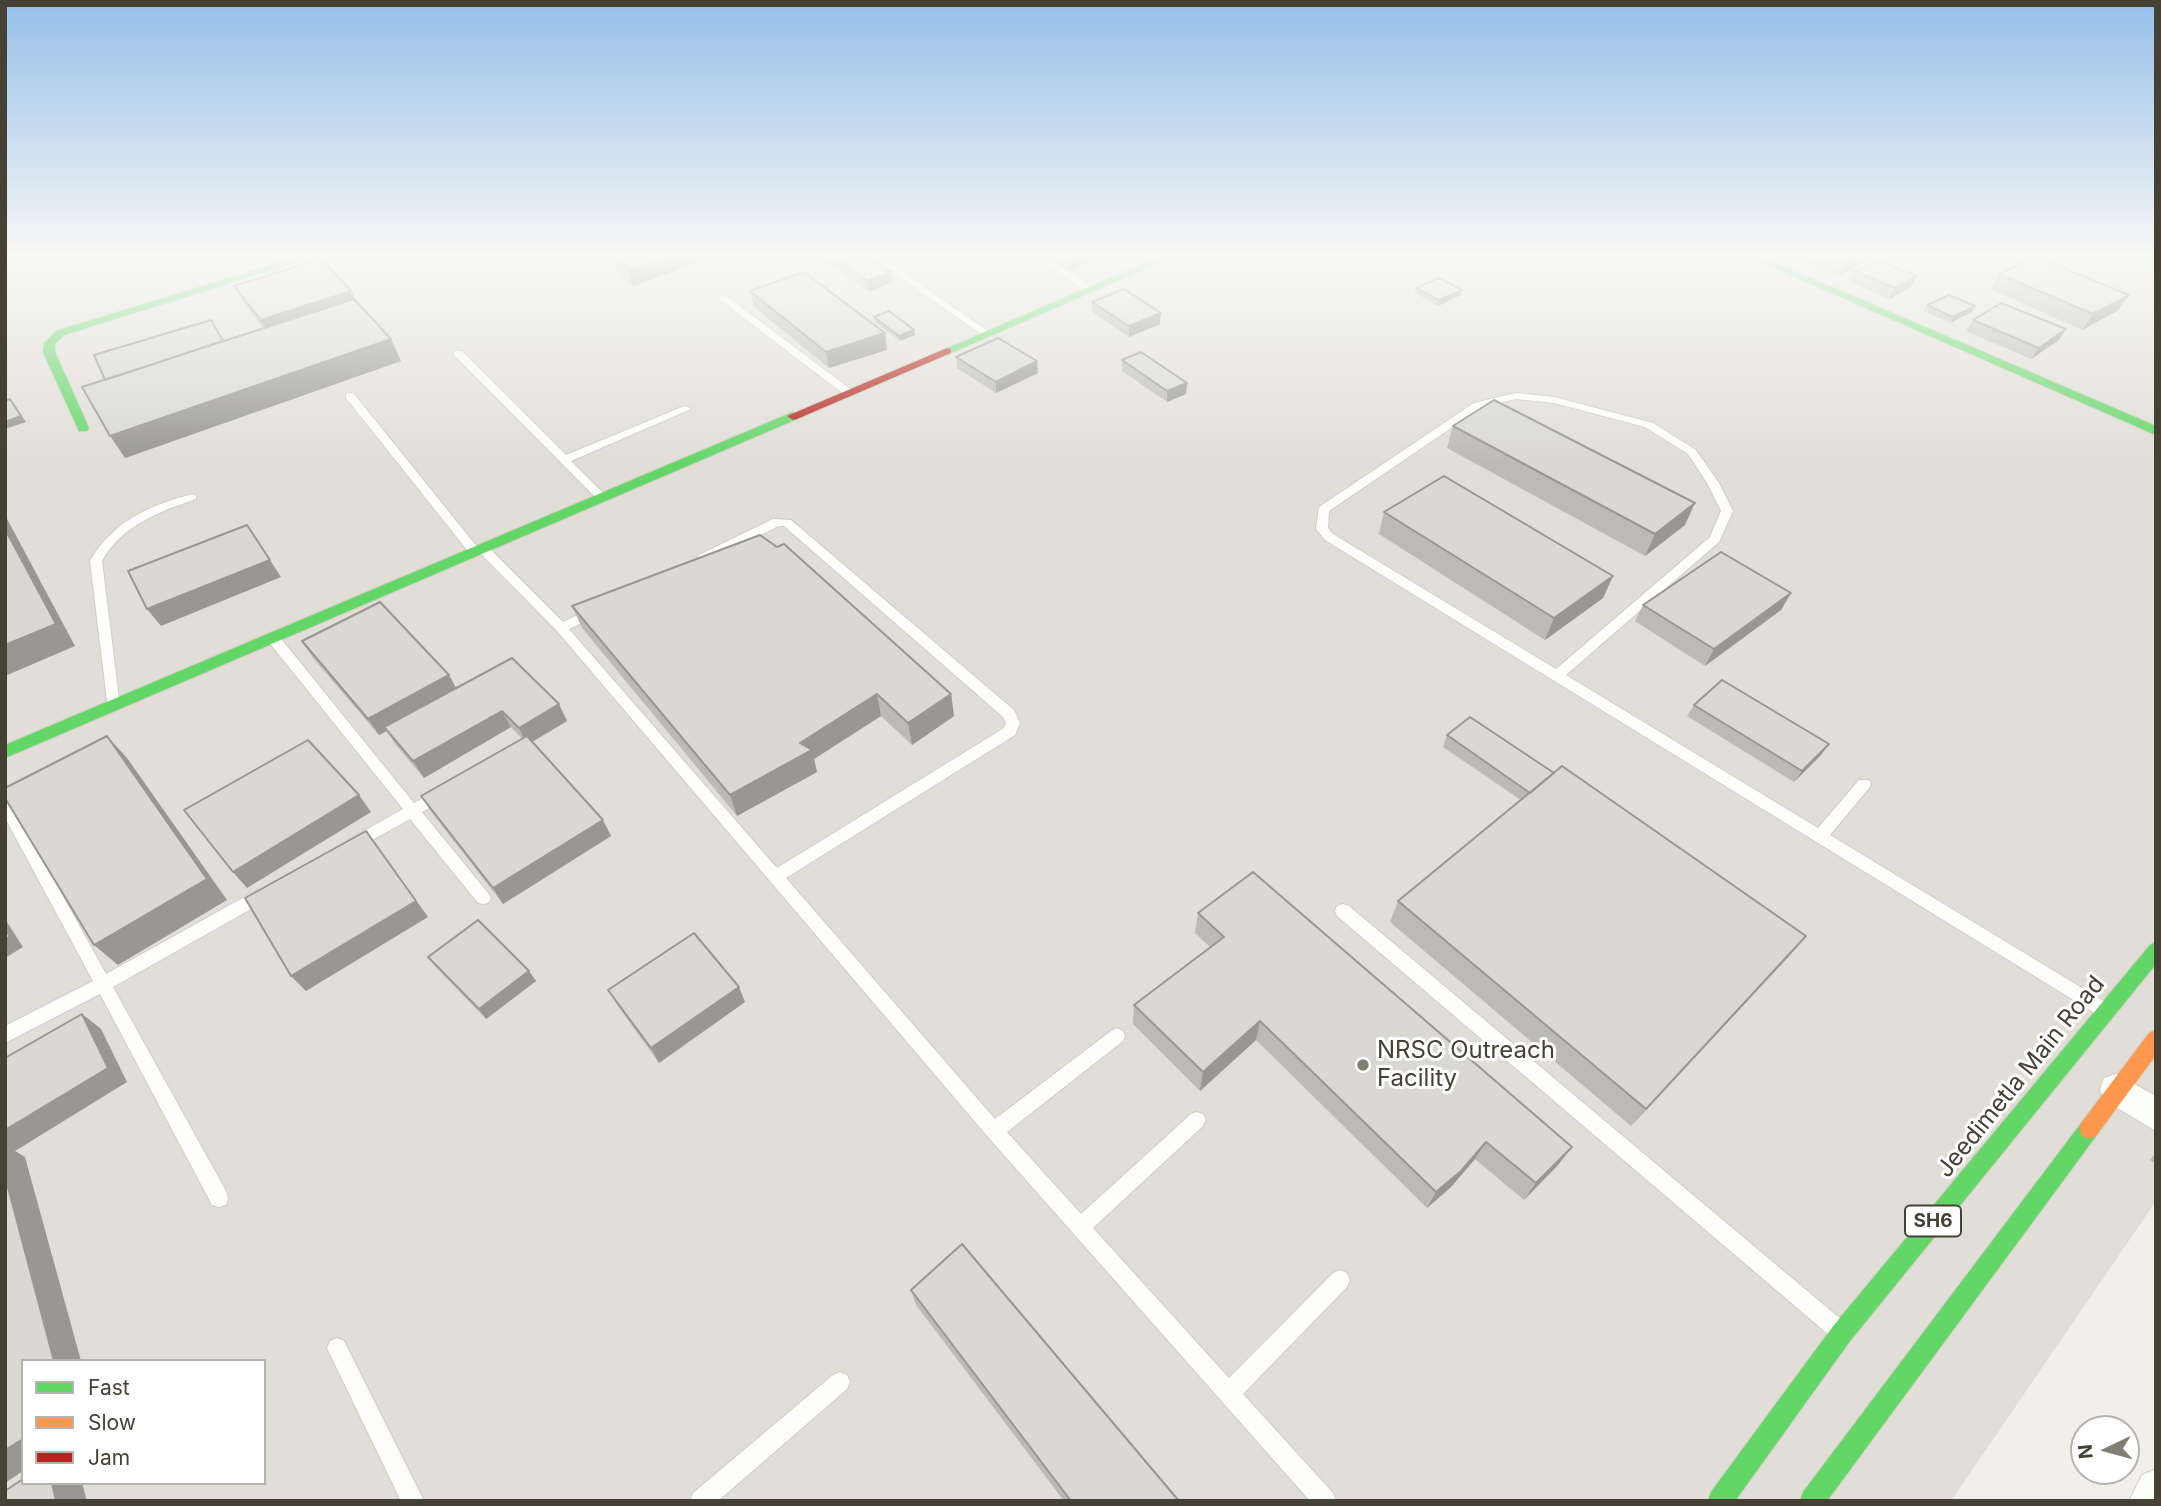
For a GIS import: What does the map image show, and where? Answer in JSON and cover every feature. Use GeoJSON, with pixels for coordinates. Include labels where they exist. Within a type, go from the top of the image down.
{"type":"FeatureCollection","features":[{"type":"Feature","properties":{"kind":"street"},"geometry":{"type":"LineString","coordinates":[[83,428],[49,352],[50,343],[60,333],[92,323]]}},
{"type":"Feature","properties":{"kind":"street"},"geometry":{"type":"LineString","coordinates":[[5,752],[1012,323]]}},
{"type":"Feature","properties":{"kind":"street"},"geometry":{"type":"LineString","coordinates":[[1907,323],[2156,431]]}},
{"type":"Feature","properties":{"kind":"street","name":"Jeedimetla Main Road"},"geometry":{"type":"LineString","coordinates":[[1720,1501],[1842,1333],[2104,1010],[2156,950]]}},
{"type":"Feature","properties":{"kind":"street"},"geometry":{"type":"LineString","coordinates":[[1812,1501],[2116,1089],[2156,1039]]}},
{"type":"Feature","properties":{"kind":"street"},"geometry":{"type":"LineString","coordinates":[[2116,1089],[2156,1115]]}},
{"type":"Feature","properties":{"kind":"street"},"geometry":{"type":"LineString","coordinates":[[2149,1501],[2156,1489]]}},
{"type":"Feature","properties":{"kind":"lane"},"geometry":{"type":"LineString","coordinates":[[757,323],[849,393]]}},
{"type":"Feature","properties":{"kind":"lane"},"geometry":{"type":"LineString","coordinates":[[971,323],[987,334]]}},
{"type":"Feature","properties":{"kind":"lane"},"geometry":{"type":"LineString","coordinates":[[458,354],[602,498]]}},
{"type":"Feature","properties":{"kind":"lane"},"geometry":{"type":"LineString","coordinates":[[350,396],[479,550],[561,628],[995,1131],[1325,1501]]}},
{"type":"Feature","properties":{"kind":"lane"},"geometry":{"type":"LineString","coordinates":[[1555,677],[1715,539],[1727,511],[1713,483],[1692,452],[1648,425],[1554,400],[1516,396],[1478,405],[1323,510],[1322,528],[1329,537],[1555,677],[2104,1010]]}},
{"type":"Feature","properties":{"kind":"lane"},"geometry":{"type":"LineString","coordinates":[[564,460],[686,408]]}},
{"type":"Feature","properties":{"kind":"lane"},"geometry":{"type":"LineString","coordinates":[[113,706],[96,561],[102,548],[134,521],[146,513],[192,497]]}},
{"type":"Feature","properties":{"kind":"lane"},"geometry":{"type":"LineString","coordinates":[[693,563],[777,522],[787,523],[1009,714],[1013,723],[1010,731],[775,877]]}},
{"type":"Feature","properties":{"kind":"lane"},"geometry":{"type":"LineString","coordinates":[[561,628],[609,605]]}},
{"type":"Feature","properties":{"kind":"lane"},"geometry":{"type":"LineString","coordinates":[[274,638],[482,898]]}},
{"type":"Feature","properties":{"kind":"lane"},"geometry":{"type":"LineString","coordinates":[[1819,837],[1864,784]]}},
{"type":"Feature","properties":{"kind":"lane"},"geometry":{"type":"LineString","coordinates":[[341,850],[457,786]]}},
{"type":"Feature","properties":{"kind":"lane"},"geometry":{"type":"LineString","coordinates":[[5,804],[219,1198]]}},
{"type":"Feature","properties":{"kind":"lane"},"geometry":{"type":"LineString","coordinates":[[5,1035],[103,984],[281,884]]}},
{"type":"Feature","properties":{"kind":"lane"},"geometry":{"type":"LineString","coordinates":[[1343,911],[1842,1333]]}},
{"type":"Feature","properties":{"kind":"lane"},"geometry":{"type":"LineString","coordinates":[[995,1131],[1117,1036]]}},
{"type":"Feature","properties":{"kind":"lane"},"geometry":{"type":"LineString","coordinates":[[1080,1227],[1197,1120]]}},
{"type":"Feature","properties":{"kind":"lane"},"geometry":{"type":"LineString","coordinates":[[1228,1393],[1340,1280]]}},
{"type":"Feature","properties":{"kind":"lane"},"geometry":{"type":"LineString","coordinates":[[337,1348],[413,1501]]}},
{"type":"Feature","properties":{"kind":"lane"},"geometry":{"type":"LineString","coordinates":[[701,1501],[840,1382]]}},
{"type":"Feature","properties":{"kind":"shaded area"},"geometry":{"type":"Polygon","coordinates":[[[5,323],[2156,323],[2156,1201],[1951,1501],[5,1501],[5,323]]]}},
{"type":"Feature","properties":{"kind":"building"},"geometry":{"type":"Polygon","coordinates":[[[200,323],[213,323],[223,341],[105,380],[94,355],[200,323]]]}},
{"type":"Feature","properties":{"kind":"building"},"geometry":{"type":"Polygon","coordinates":[[[279,323],[376,323],[391,339],[110,436],[82,387],[279,323]]]}},
{"type":"Feature","properties":{"kind":"building"},"geometry":{"type":"Polygon","coordinates":[[[790,323],[872,323],[885,333],[826,352],[790,323]]]}},
{"type":"Feature","properties":{"kind":"building"},"geometry":{"type":"Polygon","coordinates":[[[882,323],[905,323],[914,330],[899,336],[882,323]]]}},
{"type":"Feature","properties":{"kind":"building"},"geometry":{"type":"Polygon","coordinates":[[[1981,323],[2052,323],[2066,329],[2039,348],[1981,323]]]}},
{"type":"Feature","properties":{"kind":"building"},"geometry":{"type":"Polygon","coordinates":[[[998,338],[1037,361],[996,382],[956,357],[998,338]]]}},
{"type":"Feature","properties":{"kind":"building"},"geometry":{"type":"Polygon","coordinates":[[[1141,352],[1187,383],[1167,391],[1122,360],[1141,352]]]}},
{"type":"Feature","properties":{"kind":"building"},"geometry":{"type":"Polygon","coordinates":[[[10,399],[21,416],[5,422],[5,401],[10,399]]]}},
{"type":"Feature","properties":{"kind":"building"},"geometry":{"type":"Polygon","coordinates":[[[1494,400],[1695,503],[1655,534],[1453,426],[1494,400]]]}},
{"type":"Feature","properties":{"kind":"building"},"geometry":{"type":"Polygon","coordinates":[[[1444,476],[1613,576],[1554,618],[1384,512],[1444,476]]]}},
{"type":"Feature","properties":{"kind":"building"},"geometry":{"type":"Polygon","coordinates":[[[247,525],[270,560],[147,609],[128,571],[247,525]]]}},
{"type":"Feature","properties":{"kind":"building"},"geometry":{"type":"Polygon","coordinates":[[[5,529],[56,624],[5,645],[5,529]]]}},
{"type":"Feature","properties":{"kind":"building"},"geometry":{"type":"Polygon","coordinates":[[[760,535],[777,547],[784,544],[951,694],[908,723],[877,694],[800,743],[812,750],[730,795],[572,606],[760,535]]]}},
{"type":"Feature","properties":{"kind":"building"},"geometry":{"type":"Polygon","coordinates":[[[1721,552],[1791,593],[1714,649],[1643,605],[1721,552]]]}},
{"type":"Feature","properties":{"kind":"building"},"geometry":{"type":"Polygon","coordinates":[[[380,602],[449,675],[368,719],[302,641],[380,602]]]}},
{"type":"Feature","properties":{"kind":"building"},"geometry":{"type":"Polygon","coordinates":[[[512,658],[559,704],[519,728],[502,711],[413,761],[384,727],[512,658]]]}},
{"type":"Feature","properties":{"kind":"building"},"geometry":{"type":"Polygon","coordinates":[[[1722,680],[1829,744],[1802,771],[1694,705],[1722,680]]]}},
{"type":"Feature","properties":{"kind":"building"},"geometry":{"type":"Polygon","coordinates":[[[1470,717],[1554,773],[1530,793],[1447,735],[1470,717]]]}},
{"type":"Feature","properties":{"kind":"building"},"geometry":{"type":"Polygon","coordinates":[[[107,736],[207,879],[94,945],[5,798],[5,788],[107,736]]]}},
{"type":"Feature","properties":{"kind":"building"},"geometry":{"type":"Polygon","coordinates":[[[527,736],[603,820],[493,888],[421,796],[527,736]]]}},
{"type":"Feature","properties":{"kind":"building"},"geometry":{"type":"Polygon","coordinates":[[[308,740],[359,795],[233,872],[184,810],[308,740]]]}},
{"type":"Feature","properties":{"kind":"building"},"geometry":{"type":"Polygon","coordinates":[[[1562,766],[1806,936],[1646,1109],[1398,901],[1562,766]]]}},
{"type":"Feature","properties":{"kind":"building"},"geometry":{"type":"Polygon","coordinates":[[[366,831],[416,901],[291,976],[245,898],[366,831]]]}},
{"type":"Feature","properties":{"kind":"building","name":"NRSC Outreach Facility"},"geometry":{"type":"Polygon","coordinates":[[[1253,872],[1572,1147],[1536,1183],[1486,1142],[1461,1171],[1436,1192],[1260,1021],[1203,1072],[1134,1005],[1224,937],[1198,913],[1253,872]]]}},
{"type":"Feature","properties":{"kind":"building"},"geometry":{"type":"Polygon","coordinates":[[[478,920],[529,971],[479,1009],[428,957],[478,920]]]}},
{"type":"Feature","properties":{"kind":"building"},"geometry":{"type":"Polygon","coordinates":[[[694,933],[739,987],[651,1048],[608,990],[694,933]]]}},
{"type":"Feature","properties":{"kind":"building"},"geometry":{"type":"Polygon","coordinates":[[[82,1014],[108,1068],[5,1130],[5,1058],[82,1014]]]}},
{"type":"Feature","properties":{"kind":"building"},"geometry":{"type":"Polygon","coordinates":[[[5,1176],[53,1359],[21,1359],[21,1440],[5,1450],[5,1176]]]}},
{"type":"Feature","properties":{"kind":"building"},"geometry":{"type":"Polygon","coordinates":[[[962,1244],[1179,1501],[1071,1501],[911,1290],[962,1244]]]}},
{"type":"Feature","properties":{"kind":"building"},"geometry":{"type":"Polygon","coordinates":[[[21,1480],[21,1485],[52,1485],[56,1501],[5,1501],[5,1491],[21,1480]]]}},
{"type":"Feature","properties":{"kind":"traffic: fast"},"geometry":{"type":"LineString","coordinates":[[83,428],[49,352],[50,343],[60,333],[92,323]]}},
{"type":"Feature","properties":{"kind":"traffic: fast"},"geometry":{"type":"LineString","coordinates":[[947,351],[1012,323]]}},
{"type":"Feature","properties":{"kind":"traffic: fast"},"geometry":{"type":"LineString","coordinates":[[1907,323],[2156,431]]}},
{"type":"Feature","properties":{"kind":"traffic: fast"},"geometry":{"type":"LineString","coordinates":[[5,752],[793,416]]}},
{"type":"Feature","properties":{"kind":"traffic: fast"},"geometry":{"type":"LineString","coordinates":[[1720,1501],[1842,1333],[2156,950]]}},
{"type":"Feature","properties":{"kind":"traffic: fast"},"geometry":{"type":"LineString","coordinates":[[1812,1501],[2089,1129]]}},
{"type":"Feature","properties":{"kind":"traffic: slow"},"geometry":{"type":"LineString","coordinates":[[2089,1129],[2156,1039]]}},
{"type":"Feature","properties":{"kind":"traffic: jam"},"geometry":{"type":"LineString","coordinates":[[793,416],[947,351]]}},
{"type":"Feature","properties":{"kind":"place","name":"NRSC Outreach Facility"},"geometry":{"type":"Point","coordinates":[1363,1065]}}]}
